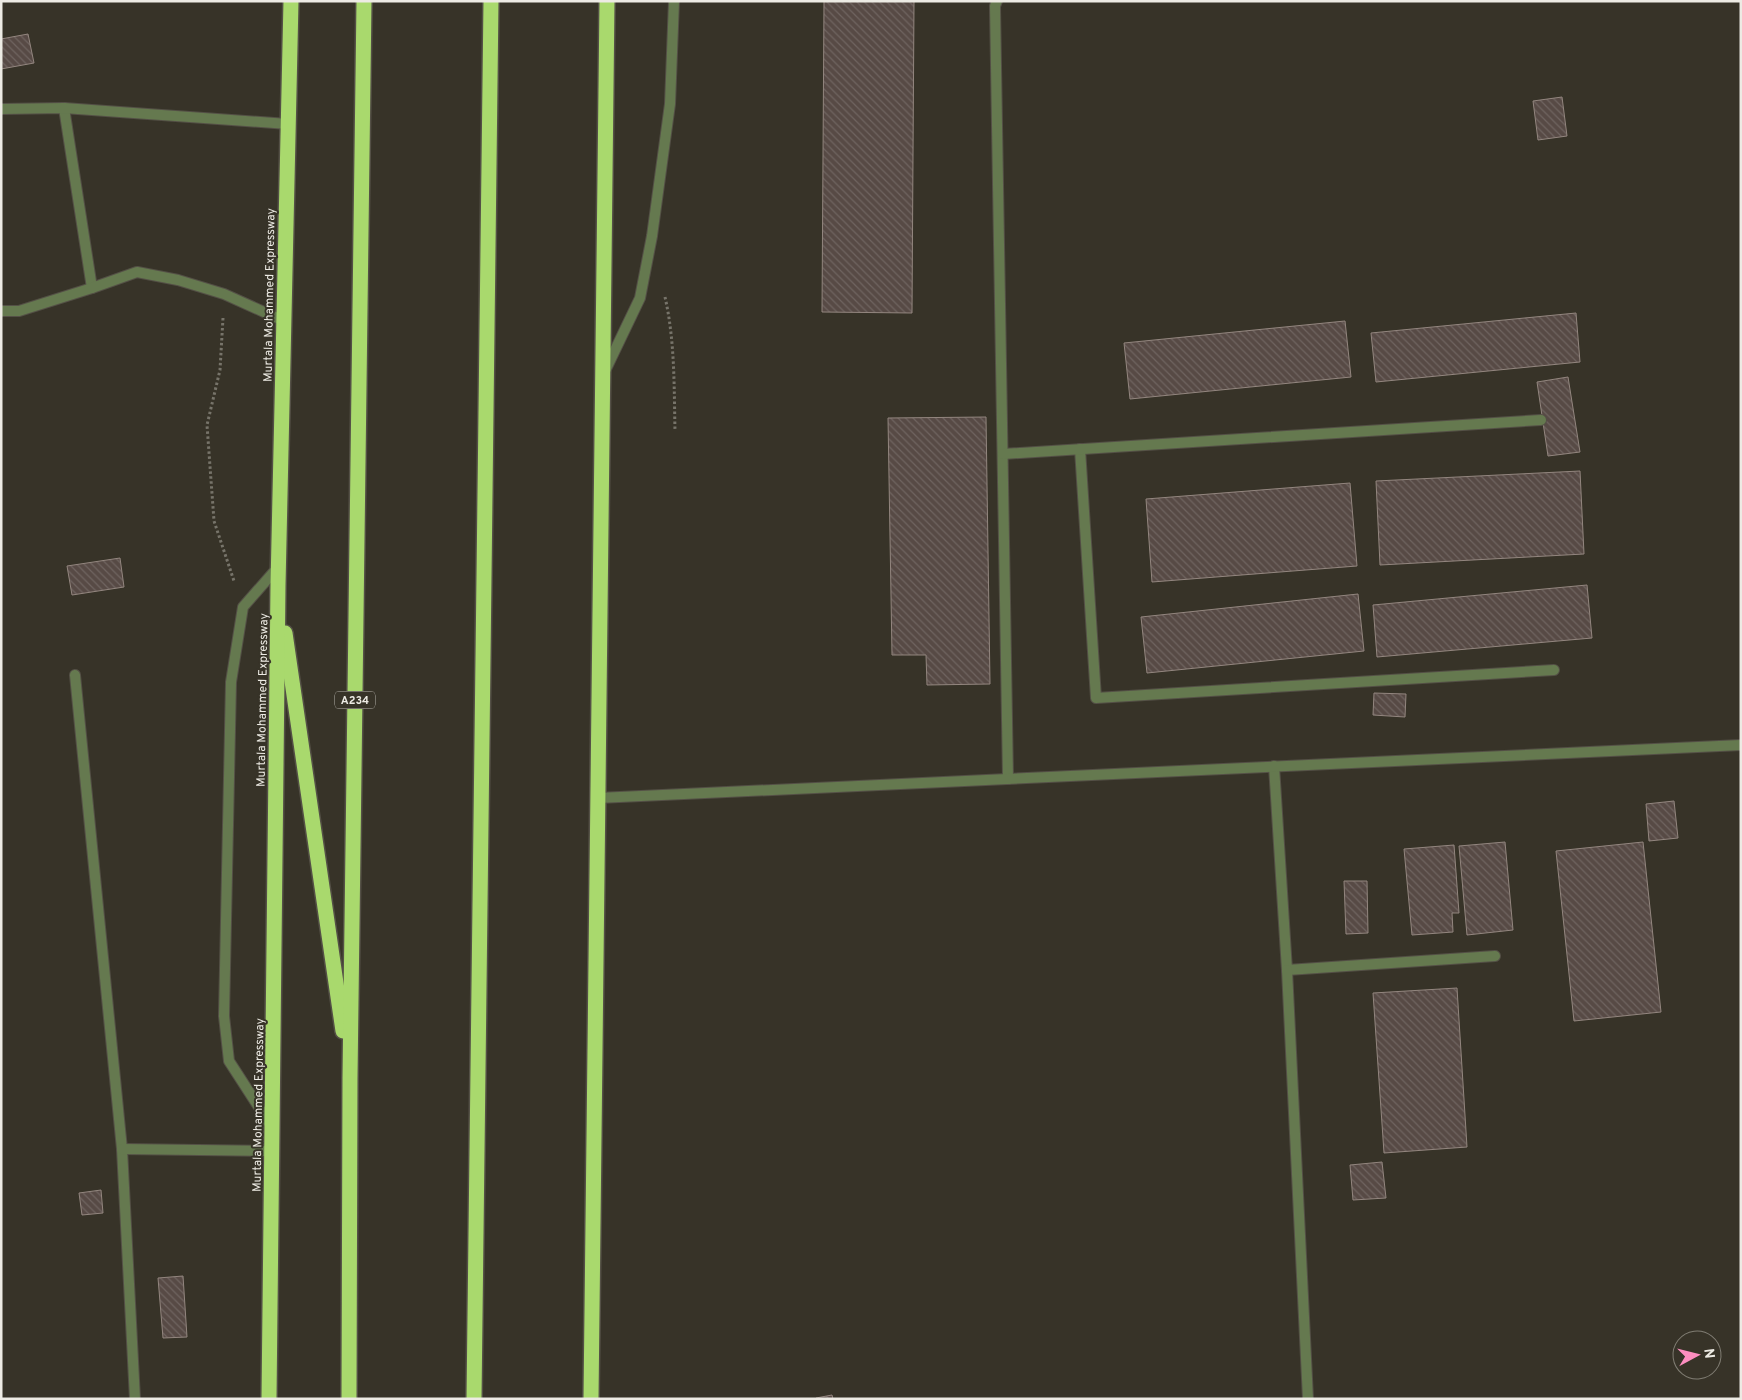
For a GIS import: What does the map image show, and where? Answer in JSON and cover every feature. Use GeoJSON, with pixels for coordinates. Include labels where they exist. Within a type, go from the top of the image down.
{"type":"FeatureCollection","features":[{"type":"Feature","properties":{"kind":"highway","name":"Murtala Mohammed Expressway"},"geometry":{"type":"LineString","coordinates":[[269,1399],[278,585],[291,1]]}},
{"type":"Feature","properties":{"kind":"highway","name":"A234"},"geometry":{"type":"LineString","coordinates":[[349,1399],[350,1078],[364,1]]}},
{"type":"Feature","properties":{"kind":"highway"},"geometry":{"type":"LineString","coordinates":[[474,1399],[491,1]]}},
{"type":"Feature","properties":{"kind":"highway"},"geometry":{"type":"LineString","coordinates":[[591,1399],[607,1]]}},
{"type":"Feature","properties":{"kind":"highway"},"geometry":{"type":"LineString","coordinates":[[278,585],[350,1078]]}},
{"type":"Feature","properties":{"kind":"street"},"geometry":{"type":"LineString","coordinates":[[603,376],[640,298],[652,236],[670,104],[674,1]]}},
{"type":"Feature","properties":{"kind":"street"},"geometry":{"type":"LineString","coordinates":[[997,1],[995,16],[1008,778]]}},
{"type":"Feature","properties":{"kind":"street"},"geometry":{"type":"LineString","coordinates":[[64,108],[92,288]]}},
{"type":"Feature","properties":{"kind":"street"},"geometry":{"type":"LineString","coordinates":[[1,109],[64,108],[288,124]]}},
{"type":"Feature","properties":{"kind":"street"},"geometry":{"type":"LineString","coordinates":[[1,311],[19,311],[137,272],[178,280],[224,294],[284,321]]}},
{"type":"Feature","properties":{"kind":"street"},"geometry":{"type":"LineString","coordinates":[[1003,454],[1541,420]]}},
{"type":"Feature","properties":{"kind":"street"},"geometry":{"type":"LineString","coordinates":[[1080,449],[1096,698],[1554,670]]}},
{"type":"Feature","properties":{"kind":"street"},"geometry":{"type":"LineString","coordinates":[[273,1128],[230,1061],[224,1016],[231,682],[243,607],[279,566]]}},
{"type":"Feature","properties":{"kind":"street"},"geometry":{"type":"LineString","coordinates":[[75,675],[122,1149],[136,1399]]}},
{"type":"Feature","properties":{"kind":"street"},"geometry":{"type":"LineString","coordinates":[[598,798],[1741,745]]}},
{"type":"Feature","properties":{"kind":"street"},"geometry":{"type":"LineString","coordinates":[[1274,766],[1287,970],[1308,1399]]}},
{"type":"Feature","properties":{"kind":"street"},"geometry":{"type":"LineString","coordinates":[[1287,970],[1495,956]]}},
{"type":"Feature","properties":{"kind":"street"},"geometry":{"type":"LineString","coordinates":[[122,1149],[272,1151]]}},
{"type":"Feature","properties":{"kind":"path"},"geometry":{"type":"LineString","coordinates":[[224,294],[220,370],[207,426],[210,483],[214,521],[243,607]]}},
{"type":"Feature","properties":{"kind":"path"},"geometry":{"type":"LineString","coordinates":[[674,370],[675,431]]}},
{"type":"Feature","properties":{"kind":"building"},"geometry":{"type":"Polygon","coordinates":[[[824,1],[914,1],[912,313],[822,312],[824,1]]]}},
{"type":"Feature","properties":{"kind":"building"},"geometry":{"type":"Polygon","coordinates":[[[28,34],[34,63],[1,69],[1,39],[28,34]]]}},
{"type":"Feature","properties":{"kind":"building"},"geometry":{"type":"Polygon","coordinates":[[[1562,97],[1567,136],[1538,140],[1533,101],[1562,97]]]}},
{"type":"Feature","properties":{"kind":"building"},"geometry":{"type":"Polygon","coordinates":[[[1576,313],[1580,362],[1376,382],[1371,333],[1576,313]]]}},
{"type":"Feature","properties":{"kind":"building"},"geometry":{"type":"Polygon","coordinates":[[[1345,321],[1351,377],[1130,399],[1124,343],[1345,321]]]}},
{"type":"Feature","properties":{"kind":"building"},"geometry":{"type":"Polygon","coordinates":[[[1568,377],[1580,452],[1548,456],[1537,382],[1568,377]]]}},
{"type":"Feature","properties":{"kind":"building"},"geometry":{"type":"Polygon","coordinates":[[[986,417],[990,684],[927,685],[926,655],[892,655],[888,418],[986,417]]]}},
{"type":"Feature","properties":{"kind":"building"},"geometry":{"type":"Polygon","coordinates":[[[1580,471],[1584,554],[1380,565],[1376,481],[1580,471]]]}},
{"type":"Feature","properties":{"kind":"building"},"geometry":{"type":"Polygon","coordinates":[[[1350,483],[1357,566],[1152,582],[1146,499],[1350,483]]]}},
{"type":"Feature","properties":{"kind":"building"},"geometry":{"type":"Polygon","coordinates":[[[120,558],[124,587],[72,595],[67,566],[120,558]]]}},
{"type":"Feature","properties":{"kind":"building"},"geometry":{"type":"Polygon","coordinates":[[[1587,585],[1592,638],[1377,657],[1373,605],[1587,585]]]}},
{"type":"Feature","properties":{"kind":"building"},"geometry":{"type":"Polygon","coordinates":[[[1358,594],[1364,651],[1147,673],[1141,617],[1358,594]]]}},
{"type":"Feature","properties":{"kind":"building"},"geometry":{"type":"Polygon","coordinates":[[[1374,693],[1406,694],[1405,717],[1373,715],[1374,693]]]}},
{"type":"Feature","properties":{"kind":"building"},"geometry":{"type":"Polygon","coordinates":[[[1674,801],[1678,838],[1649,841],[1646,804],[1674,801]]]}},
{"type":"Feature","properties":{"kind":"building"},"geometry":{"type":"Polygon","coordinates":[[[1505,842],[1513,930],[1467,935],[1459,846],[1505,842]]]}},
{"type":"Feature","properties":{"kind":"building"},"geometry":{"type":"Polygon","coordinates":[[[1643,842],[1661,1012],[1574,1021],[1556,851],[1643,842]]]}},
{"type":"Feature","properties":{"kind":"building"},"geometry":{"type":"Polygon","coordinates":[[[1454,845],[1459,913],[1452,913],[1453,932],[1412,935],[1404,849],[1454,845]]]}},
{"type":"Feature","properties":{"kind":"building"},"geometry":{"type":"Polygon","coordinates":[[[1344,881],[1367,881],[1368,933],[1346,934],[1344,881]]]}},
{"type":"Feature","properties":{"kind":"building"},"geometry":{"type":"Polygon","coordinates":[[[1457,988],[1467,1147],[1384,1153],[1373,993],[1457,988]]]}},
{"type":"Feature","properties":{"kind":"building"},"geometry":{"type":"Polygon","coordinates":[[[1382,1162],[1386,1198],[1353,1200],[1350,1165],[1382,1162]]]}},
{"type":"Feature","properties":{"kind":"building"},"geometry":{"type":"Polygon","coordinates":[[[101,1190],[103,1213],[82,1215],[79,1193],[101,1190]]]}},
{"type":"Feature","properties":{"kind":"building"},"geometry":{"type":"Polygon","coordinates":[[[183,1276],[187,1337],[163,1338],[158,1278],[183,1276]]]}},
{"type":"Feature","properties":{"kind":"building"},"geometry":{"type":"Polygon","coordinates":[[[832,1395],[833,1399],[816,1399],[816,1398],[832,1395]]]}}]}
